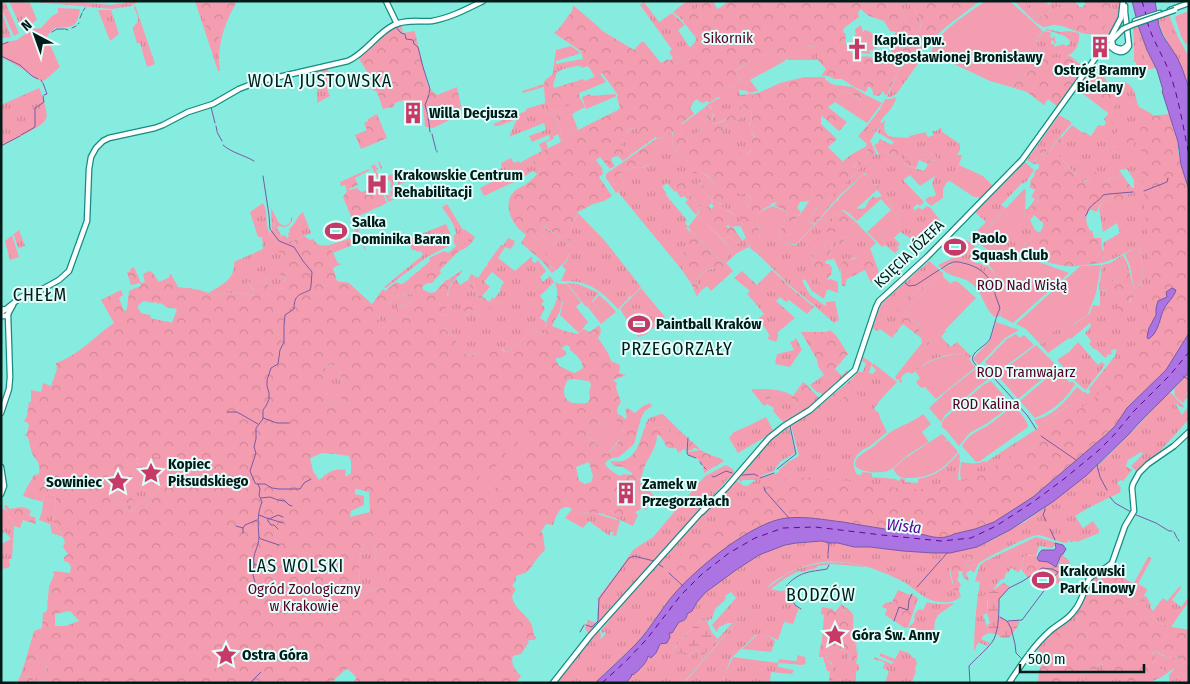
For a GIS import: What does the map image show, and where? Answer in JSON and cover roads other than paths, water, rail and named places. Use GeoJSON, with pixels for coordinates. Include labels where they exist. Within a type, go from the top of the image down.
{"type":"FeatureCollection","features":[{"type":"Feature","properties":{"kind":"street"},"geometry":{"type":"LineString","coordinates":[[386,1],[397,24]]}},
{"type":"Feature","properties":{"kind":"street"},"geometry":{"type":"LineString","coordinates":[[1,414],[11,372],[4,314],[21,297],[38,292],[67,273],[87,221],[90,163],[96,148],[103,141],[158,127],[188,112],[213,104],[257,82],[350,60],[361,53],[390,27],[404,22],[444,18],[483,1]]}},
{"type":"Feature","properties":{"kind":"street","name":"KSIĘCIA JÓZEFA"},"geometry":{"type":"LineString","coordinates":[[1085,73],[1110,43],[1117,51],[1124,52],[1129,48],[1124,1]]}},
{"type":"Feature","properties":{"kind":"street","name":"KSIĘCIA JÓZEFA"},"geometry":{"type":"LineString","coordinates":[[553,683],[590,636],[758,450],[774,434],[810,410],[855,370],[879,301],[927,257],[1022,160],[1112,35],[1121,17],[1124,1]]}},
{"type":"Feature","properties":{"kind":"street"},"geometry":{"type":"LineString","coordinates":[[1112,35],[1123,27],[1189,5]]}},
{"type":"Feature","properties":{"kind":"street"},"geometry":{"type":"LineString","coordinates":[[1110,43],[1123,27]]}},
{"type":"Feature","properties":{"kind":"street"},"geometry":{"type":"LineString","coordinates":[[1009,683],[1046,634],[1073,613],[1092,576],[1112,563],[1125,526],[1134,511],[1132,489],[1138,473],[1174,446],[1189,432]]}},
{"type":"Feature","properties":{"kind":"street"},"geometry":{"type":"LineString","coordinates":[[1,467],[4,487],[1,494]]}},
{"type":"Feature","properties":{"kind":"waterway"},"geometry":{"type":"LineString","coordinates":[[80,18],[82,13]]}},
{"type":"Feature","properties":{"kind":"waterway"},"geometry":{"type":"LineString","coordinates":[[72,28],[76,26]]}},
{"type":"Feature","properties":{"kind":"waterway"},"geometry":{"type":"LineString","coordinates":[[396,27],[401,33],[405,34],[406,39],[413,40],[414,44],[418,47],[430,89],[429,93]]}},
{"type":"Feature","properties":{"kind":"waterway"},"geometry":{"type":"LineString","coordinates":[[52,32],[57,29],[64,29]]}},
{"type":"Feature","properties":{"kind":"waterway"},"geometry":{"type":"LineString","coordinates":[[1,45],[8,42]]}},
{"type":"Feature","properties":{"kind":"waterway"},"geometry":{"type":"LineString","coordinates":[[1,56],[20,65],[38,79]]}},
{"type":"Feature","properties":{"kind":"waterway"},"geometry":{"type":"LineString","coordinates":[[43,83],[47,94],[44,95]]}},
{"type":"Feature","properties":{"kind":"waterway"},"geometry":{"type":"LineString","coordinates":[[429,95],[425,105],[430,132]]}},
{"type":"Feature","properties":{"kind":"waterway"},"geometry":{"type":"LineString","coordinates":[[21,135],[35,127],[35,108],[44,102],[43,96]]}},
{"type":"Feature","properties":{"kind":"waterway"},"geometry":{"type":"LineString","coordinates":[[211,107],[215,123]]}},
{"type":"Feature","properties":{"kind":"waterway"},"geometry":{"type":"LineString","coordinates":[[216,126],[217,131]]}},
{"type":"Feature","properties":{"kind":"waterway"},"geometry":{"type":"LineString","coordinates":[[217,132],[222,141]]}},
{"type":"Feature","properties":{"kind":"waterway"},"geometry":{"type":"LineString","coordinates":[[432,134],[436,150]]}},
{"type":"Feature","properties":{"kind":"waterway"},"geometry":{"type":"LineString","coordinates":[[1,146],[20,136]]}},
{"type":"Feature","properties":{"kind":"waterway"},"geometry":{"type":"LineString","coordinates":[[223,145],[254,161]]}},
{"type":"Feature","properties":{"kind":"waterway"},"geometry":{"type":"LineString","coordinates":[[263,176],[270,229],[279,241],[294,247],[312,272],[310,290],[298,296],[295,300],[294,309],[285,315],[284,342],[280,350],[278,364],[271,368],[267,380],[269,399],[263,410],[263,419],[256,428],[254,447],[256,453],[250,471],[255,483],[279,489],[300,489],[304,483],[311,479]]}},
{"type":"Feature","properties":{"kind":"waterway"},"geometry":{"type":"LineString","coordinates":[[1144,191],[1167,182],[1168,178]]}},
{"type":"Feature","properties":{"kind":"waterway"},"geometry":{"type":"LineString","coordinates":[[1085,216],[1089,208],[1103,195],[1133,192]]}},
{"type":"Feature","properties":{"kind":"waterway"},"geometry":{"type":"LineString","coordinates":[[941,269],[953,262],[958,262],[973,266],[985,274],[995,288],[1000,308],[996,318]]}},
{"type":"Feature","properties":{"kind":"waterway"},"geometry":{"type":"LineString","coordinates":[[905,283],[909,286],[916,285],[939,270]]}},
{"type":"Feature","properties":{"kind":"waterway"},"geometry":{"type":"LineString","coordinates":[[977,366],[972,358],[976,351],[990,339],[996,319]]}},
{"type":"Feature","properties":{"kind":"waterway"},"geometry":{"type":"LineString","coordinates":[[829,396],[853,375],[860,365]]}},
{"type":"Feature","properties":{"kind":"waterway"},"geometry":{"type":"LineString","coordinates":[[979,367],[992,376]]}},
{"type":"Feature","properties":{"kind":"waterway"},"geometry":{"type":"LineString","coordinates":[[1183,376],[1189,380]]}},
{"type":"Feature","properties":{"kind":"waterway"},"geometry":{"type":"LineString","coordinates":[[994,378],[1015,401]]}},
{"type":"Feature","properties":{"kind":"waterway"},"geometry":{"type":"LineString","coordinates":[[1017,404],[1036,429]]}},
{"type":"Feature","properties":{"kind":"waterway"},"geometry":{"type":"LineString","coordinates":[[227,412],[237,412],[258,424]]}},
{"type":"Feature","properties":{"kind":"waterway"},"geometry":{"type":"LineString","coordinates":[[263,418],[277,423],[289,423]]}},
{"type":"Feature","properties":{"kind":"waterway"},"geometry":{"type":"LineString","coordinates":[[777,469],[796,454],[790,426]]}},
{"type":"Feature","properties":{"kind":"waterway"},"geometry":{"type":"LineString","coordinates":[[1041,436],[1076,460]]}},
{"type":"Feature","properties":{"kind":"waterway"},"geometry":{"type":"LineString","coordinates":[[688,438],[687,453],[696,458]]}},
{"type":"Feature","properties":{"kind":"waterway"},"geometry":{"type":"LineString","coordinates":[[1097,465],[1100,477],[1107,490]]}},
{"type":"Feature","properties":{"kind":"waterway"},"geometry":{"type":"LineString","coordinates":[[712,476],[714,477],[726,471],[732,473]]}},
{"type":"Feature","properties":{"kind":"waterway"},"geometry":{"type":"LineString","coordinates":[[760,478],[774,473]]}},
{"type":"Feature","properties":{"kind":"waterway"},"geometry":{"type":"LineString","coordinates":[[742,475],[754,474],[758,476]]}},
{"type":"Feature","properties":{"kind":"waterway"},"geometry":{"type":"LineString","coordinates":[[258,484],[262,502],[258,523],[259,541],[254,564],[258,566]]}},
{"type":"Feature","properties":{"kind":"waterway"},"geometry":{"type":"LineString","coordinates":[[764,487],[765,491],[789,518]]}},
{"type":"Feature","properties":{"kind":"waterway"},"geometry":{"type":"LineString","coordinates":[[261,498],[270,497],[285,501],[292,506]]}},
{"type":"Feature","properties":{"kind":"waterway"},"geometry":{"type":"LineString","coordinates":[[1110,497],[1115,503],[1131,512]]}},
{"type":"Feature","properties":{"kind":"waterway"},"geometry":{"type":"LineString","coordinates":[[1045,508],[1043,515],[1046,521]]}},
{"type":"Feature","properties":{"kind":"waterway"},"geometry":{"type":"LineString","coordinates":[[1134,514],[1172,531]]}},
{"type":"Feature","properties":{"kind":"waterway"},"geometry":{"type":"LineString","coordinates":[[259,515],[269,519],[278,515],[283,517]]}},
{"type":"Feature","properties":{"kind":"waterway"},"geometry":{"type":"LineString","coordinates":[[268,518],[271,525],[278,529]]}},
{"type":"Feature","properties":{"kind":"waterway"},"geometry":{"type":"LineString","coordinates":[[270,519],[283,523]]}},
{"type":"Feature","properties":{"kind":"waterway"},"geometry":{"type":"LineString","coordinates":[[243,533],[245,525],[257,520]]}},
{"type":"Feature","properties":{"kind":"waterway"},"geometry":{"type":"LineString","coordinates":[[236,526],[243,528]]}},
{"type":"Feature","properties":{"kind":"waterway"},"geometry":{"type":"LineString","coordinates":[[1050,529],[1055,540]]}},
{"type":"Feature","properties":{"kind":"waterway"},"geometry":{"type":"LineString","coordinates":[[1174,532],[1177,538]]}},
{"type":"Feature","properties":{"kind":"waterway"},"geometry":{"type":"LineString","coordinates":[[259,537],[279,545]]}},
{"type":"Feature","properties":{"kind":"waterway"},"geometry":{"type":"LineString","coordinates":[[828,554],[829,543]]}},
{"type":"Feature","properties":{"kind":"waterway"},"geometry":{"type":"LineString","coordinates":[[917,587],[948,552]]}},
{"type":"Feature","properties":{"kind":"waterway"},"geometry":{"type":"LineString","coordinates":[[586,625],[592,627],[598,621],[599,599],[629,558],[634,556],[654,561]]}},
{"type":"Feature","properties":{"kind":"waterway"},"geometry":{"type":"LineString","coordinates":[[254,564],[253,575],[255,582]]}},
{"type":"Feature","properties":{"kind":"waterway"},"geometry":{"type":"LineString","coordinates":[[658,564],[663,567]]}},
{"type":"Feature","properties":{"kind":"waterway"},"geometry":{"type":"LineString","coordinates":[[788,584],[802,574],[827,569],[829,565]]}},
{"type":"Feature","properties":{"kind":"waterway"},"geometry":{"type":"LineString","coordinates":[[970,683],[969,666],[989,646],[996,635],[999,599],[1009,588],[1042,568],[1058,572]]}},
{"type":"Feature","properties":{"kind":"waterway"},"geometry":{"type":"LineString","coordinates":[[1008,621],[1022,620],[1058,572]]}},
{"type":"Feature","properties":{"kind":"waterway"},"geometry":{"type":"LineString","coordinates":[[669,573],[683,586]]}},
{"type":"Feature","properties":{"kind":"waterway"},"geometry":{"type":"LineString","coordinates":[[787,585],[786,588],[795,605],[801,609]]}},
{"type":"Feature","properties":{"kind":"waterway"},"geometry":{"type":"LineString","coordinates":[[894,621],[899,607],[908,610],[912,594]]}},
{"type":"Feature","properties":{"kind":"waterway"},"geometry":{"type":"LineString","coordinates":[[1000,617],[1007,621],[1011,628],[1016,653],[1023,660]]}},
{"type":"Feature","properties":{"kind":"waterway"},"geometry":{"type":"LineString","coordinates":[[580,632],[584,625]]}},
{"type":"Feature","properties":{"kind":"waterway"},"geometry":{"type":"LineString","coordinates":[[250,683],[261,672]]}},
{"type":"Feature","properties":{"kind":"place","name":"Ostróg Bramny Bielany"},"geometry":{"type":"Point","coordinates":[1100,47]}},
{"type":"Feature","properties":{"kind":"place","name":"Kaplica pw. Błogosławionej Bronisławy"},"geometry":{"type":"Point","coordinates":[857,49]}},
{"type":"Feature","properties":{"kind":"place","name":"Willa Decjusza"},"geometry":{"type":"Point","coordinates":[413,113]}},
{"type":"Feature","properties":{"kind":"place","name":"Krakowskie Centrum Rehabilitacji"},"geometry":{"type":"Point","coordinates":[377,184]}},
{"type":"Feature","properties":{"kind":"place","name":"Salka Dominika Baran"},"geometry":{"type":"Point","coordinates":[336,231]}},
{"type":"Feature","properties":{"kind":"place","name":"Paolo Squash Club"},"geometry":{"type":"Point","coordinates":[955,247]}},
{"type":"Feature","properties":{"kind":"place","name":"Paintball Kraków"},"geometry":{"type":"Point","coordinates":[639,324]}},
{"type":"Feature","properties":{"kind":"place","name":"Kopiec Piłsudskiego"},"geometry":{"type":"Point","coordinates":[151,473]}},
{"type":"Feature","properties":{"kind":"place","name":"Sowiniec"},"geometry":{"type":"Point","coordinates":[118,482]}},
{"type":"Feature","properties":{"kind":"place","name":"Zamek w Przegorzałach"},"geometry":{"type":"Point","coordinates":[626,493]}},
{"type":"Feature","properties":{"kind":"place","name":"Krakowski Park Linowy"},"geometry":{"type":"Point","coordinates":[1043,580]}},
{"type":"Feature","properties":{"kind":"place","name":"Góra Św. Anny"},"geometry":{"type":"Point","coordinates":[835,635]}},
{"type":"Feature","properties":{"kind":"place","name":"Ostra Góra"},"geometry":{"type":"Point","coordinates":[226,655]}},
{"type":"Feature","properties":{"kind":"district","name":"WOLA JUSTOWSKA"},"geometry":{"type":"Point","coordinates":[320,81]}},
{"type":"Feature","properties":{"kind":"district","name":"CHEŁM"},"geometry":{"type":"Point","coordinates":[40,295]}},
{"type":"Feature","properties":{"kind":"district","name":"PRZEGORZAŁY"},"geometry":{"type":"Point","coordinates":[677,349]}},
{"type":"Feature","properties":{"kind":"district","name":"LAS WOLSKI"},"geometry":{"type":"Point","coordinates":[296,566]}},
{"type":"Feature","properties":{"kind":"district","name":"BODZÓW"},"geometry":{"type":"Point","coordinates":[821,595]}},
{"type":"Feature","properties":{"kind":"park label","name":"Sikornik"},"geometry":{"type":"Point","coordinates":[728,38]}},
{"type":"Feature","properties":{"kind":"park label","name":"ROD Nad Wisłą"},"geometry":{"type":"Point","coordinates":[1022,285]}},
{"type":"Feature","properties":{"kind":"park label","name":"ROD Tramwajarz"},"geometry":{"type":"Point","coordinates":[1026,372]}},
{"type":"Feature","properties":{"kind":"park label","name":"ROD Kalina"},"geometry":{"type":"Point","coordinates":[986,404]}},
{"type":"Feature","properties":{"kind":"park label","name":"Ogród Zoologiczny w Krakowie"},"geometry":{"type":"Point","coordinates":[304,598]}},
{"type":"Feature","properties":{"kind":"water label","name":"Wisła"},"geometry":{"type":"Point","coordinates":[904,526]}}]}
